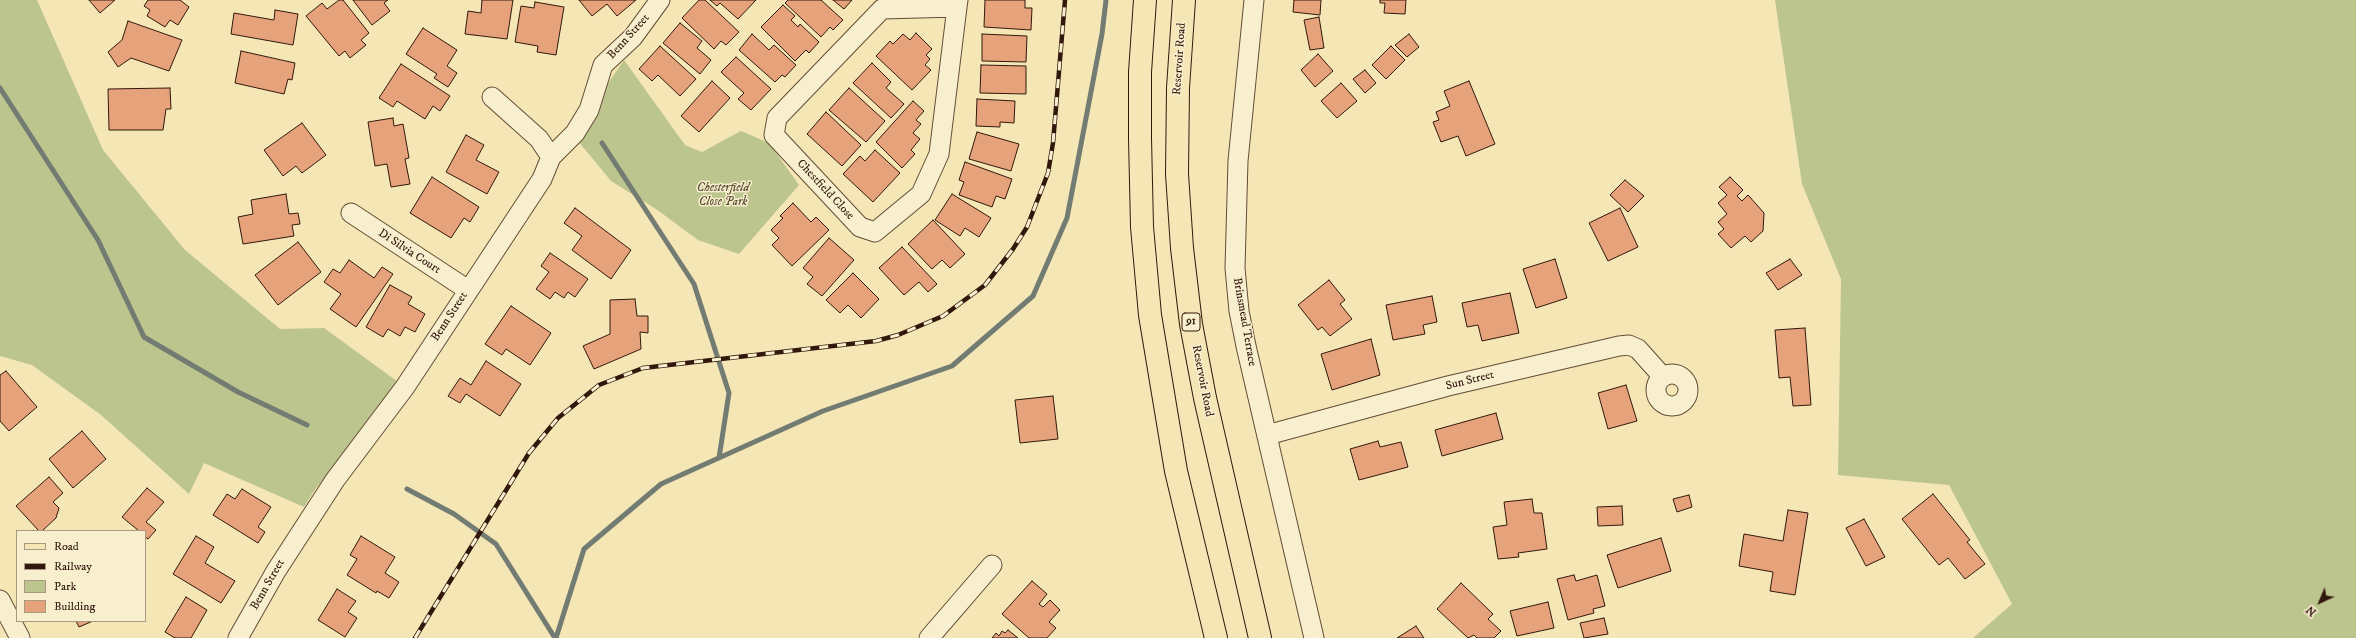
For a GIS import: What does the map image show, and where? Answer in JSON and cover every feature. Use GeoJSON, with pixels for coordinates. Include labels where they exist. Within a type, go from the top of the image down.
{"type":"FeatureCollection","features":[{"type":"Feature","properties":{"kind":"main road"},"geometry":{"type":"LineString","coordinates":[[1145,0],[1140,72],[1140,138],[1142,227],[1150,315],[1176,471],[1216,638]]}},
{"type":"Feature","properties":{"kind":"main road","name":"Reservoir Road"},"geometry":{"type":"LineString","coordinates":[[1184,0],[1178,88],[1178,174],[1182,248],[1191,324],[1208,411],[1260,638]]}},
{"type":"Feature","properties":{"kind":"street","name":"Benn Street"},"geometry":{"type":"LineString","coordinates":[[238,638],[276,571],[335,480],[405,387],[542,179],[551,157],[575,133],[589,110],[603,65],[633,37],[660,0]]}},
{"type":"Feature","properties":{"kind":"street","name":"Brinsmead Terrace"},"geometry":{"type":"LineString","coordinates":[[1254,0],[1238,161],[1235,268],[1239,311],[1314,638]]}},
{"type":"Feature","properties":{"kind":"street","name":"Chestfield Close"},"geometry":{"type":"LineString","coordinates":[[957,4],[939,154],[921,194],[875,232],[860,227],[774,135],[777,118],[882,9],[957,4]]}},
{"type":"Feature","properties":{"kind":"street"},"geometry":{"type":"LineString","coordinates":[[492,97],[538,140],[551,157]]}},
{"type":"Feature","properties":{"kind":"street","name":"Di Silvia Court"},"geometry":{"type":"LineString","coordinates":[[350,213],[468,290]]}},
{"type":"Feature","properties":{"kind":"street","name":"Sun Street"},"geometry":{"type":"LineString","coordinates":[[1267,435],[1448,386],[1618,346],[1629,345],[1638,349],[1663,377]]}},
{"type":"Feature","properties":{"kind":"street"},"geometry":{"type":"LineString","coordinates":[[929,638],[992,565]]}},
{"type":"Feature","properties":{"kind":"street"},"geometry":{"type":"LineString","coordinates":[[0,600],[20,638]]}},
{"type":"Feature","properties":{"kind":"green space"},"geometry":{"type":"Polygon","coordinates":[[[0,0],[37,0],[103,150],[185,250],[280,329],[324,328],[405,387],[316,488],[304,507],[204,463],[189,494],[101,415],[32,365],[0,356],[0,0]]]}},
{"type":"Feature","properties":{"kind":"green space"},"geometry":{"type":"Polygon","coordinates":[[[1775,0],[2356,0],[2356,638],[1973,638],[2012,604],[1949,485],[1838,475],[1841,279],[1802,184],[1775,0]]]}},
{"type":"Feature","properties":{"kind":"green space","name":"Chesterfield Close Park"},"geometry":{"type":"Polygon","coordinates":[[[624,60],[685,145],[702,152],[741,131],[769,143],[799,185],[739,254],[698,240],[656,209],[611,181],[578,141],[598,98],[624,60]]]}},
{"type":"Feature","properties":{"kind":"building"},"geometry":{"type":"Polygon","coordinates":[[[89,0],[115,0],[100,13],[89,0]]]}},
{"type":"Feature","properties":{"kind":"building"},"geometry":{"type":"Polygon","coordinates":[[[148,0],[180,0],[189,7],[178,25],[170,20],[165,27],[147,16],[150,10],[144,6],[148,0]]]}},
{"type":"Feature","properties":{"kind":"building"},"geometry":{"type":"Polygon","coordinates":[[[339,0],[343,0],[369,33],[361,40],[366,45],[350,58],[345,51],[339,56],[306,16],[322,3],[327,9],[339,0]]]}},
{"type":"Feature","properties":{"kind":"building"},"geometry":{"type":"Polygon","coordinates":[[[353,0],[388,0],[384,3],[390,11],[372,25],[353,0]]]}},
{"type":"Feature","properties":{"kind":"building"},"geometry":{"type":"Polygon","coordinates":[[[482,0],[513,0],[507,39],[465,34],[468,11],[481,13],[482,0]]]}},
{"type":"Feature","properties":{"kind":"building"},"geometry":{"type":"Polygon","coordinates":[[[579,0],[636,0],[617,16],[607,4],[592,16],[579,0]]]}},
{"type":"Feature","properties":{"kind":"building"},"geometry":{"type":"Polygon","coordinates":[[[699,0],[705,0],[739,32],[726,45],[721,41],[714,49],[682,18],[699,0]]]}},
{"type":"Feature","properties":{"kind":"building"},"geometry":{"type":"Polygon","coordinates":[[[710,0],[756,0],[738,19],[720,3],[717,6],[710,0]]]}},
{"type":"Feature","properties":{"kind":"building"},"geometry":{"type":"Polygon","coordinates":[[[788,0],[821,0],[843,20],[833,30],[830,27],[821,37],[785,3],[788,0]]]}},
{"type":"Feature","properties":{"kind":"building"},"geometry":{"type":"Polygon","coordinates":[[[833,0],[852,0],[844,9],[833,0]]]}},
{"type":"Feature","properties":{"kind":"building"},"geometry":{"type":"Polygon","coordinates":[[[985,0],[1025,0],[1025,8],[1032,8],[1031,30],[984,27],[985,0]]]}},
{"type":"Feature","properties":{"kind":"building"},"geometry":{"type":"Polygon","coordinates":[[[1294,0],[1321,0],[1320,15],[1293,12],[1294,0]]]}},
{"type":"Feature","properties":{"kind":"building"},"geometry":{"type":"Polygon","coordinates":[[[1380,0],[1406,0],[1405,14],[1384,13],[1385,3],[1380,3],[1380,0]]]}},
{"type":"Feature","properties":{"kind":"building"},"geometry":{"type":"Polygon","coordinates":[[[535,2],[564,7],[556,55],[537,52],[538,46],[515,42],[521,6],[534,8],[535,2]]]}},
{"type":"Feature","properties":{"kind":"building"},"geometry":{"type":"Polygon","coordinates":[[[783,5],[795,16],[791,20],[798,27],[800,24],[819,42],[809,53],[806,50],[795,61],[761,27],[783,5]]]}},
{"type":"Feature","properties":{"kind":"building"},"geometry":{"type":"Polygon","coordinates":[[[275,10],[298,14],[293,45],[231,34],[234,13],[274,20],[275,10]]]}},
{"type":"Feature","properties":{"kind":"building"},"geometry":{"type":"Polygon","coordinates":[[[1319,17],[1324,48],[1310,50],[1304,20],[1319,17]]]}},
{"type":"Feature","properties":{"kind":"building"},"geometry":{"type":"Polygon","coordinates":[[[128,21],[182,40],[169,71],[131,58],[118,67],[108,52],[122,40],[128,21]]]}},
{"type":"Feature","properties":{"kind":"building"},"geometry":{"type":"Polygon","coordinates":[[[680,23],[702,41],[697,48],[711,60],[700,74],[663,43],[680,23]]]}},
{"type":"Feature","properties":{"kind":"building"},"geometry":{"type":"Polygon","coordinates":[[[423,28],[457,50],[447,66],[457,73],[448,87],[434,78],[437,74],[406,54],[423,28]]]}},
{"type":"Feature","properties":{"kind":"building"},"geometry":{"type":"Polygon","coordinates":[[[916,33],[932,49],[926,55],[930,59],[925,65],[931,70],[912,90],[876,56],[890,41],[893,44],[903,34],[910,40],[916,33]]]}},
{"type":"Feature","properties":{"kind":"building"},"geometry":{"type":"Polygon","coordinates":[[[752,34],[769,50],[774,45],[796,65],[785,77],[782,75],[775,82],[739,50],[752,34]]]}},
{"type":"Feature","properties":{"kind":"building"},"geometry":{"type":"Polygon","coordinates":[[[982,34],[1027,36],[1026,62],[982,61],[982,34]]]}},
{"type":"Feature","properties":{"kind":"building"},"geometry":{"type":"Polygon","coordinates":[[[1409,34],[1419,47],[1407,57],[1395,45],[1409,34]]]}},
{"type":"Feature","properties":{"kind":"building"},"geometry":{"type":"Polygon","coordinates":[[[660,46],[696,79],[680,96],[658,75],[652,81],[639,69],[660,46]]]}},
{"type":"Feature","properties":{"kind":"building"},"geometry":{"type":"Polygon","coordinates":[[[1391,46],[1405,60],[1386,79],[1372,65],[1391,46]]]}},
{"type":"Feature","properties":{"kind":"building"},"geometry":{"type":"Polygon","coordinates":[[[241,51],[295,63],[292,80],[288,79],[284,94],[235,83],[241,51]]]}},
{"type":"Feature","properties":{"kind":"building"},"geometry":{"type":"Polygon","coordinates":[[[1318,54],[1333,71],[1315,87],[1301,70],[1318,54]]]}},
{"type":"Feature","properties":{"kind":"building"},"geometry":{"type":"Polygon","coordinates":[[[736,57],[771,89],[751,110],[738,99],[744,93],[721,72],[736,57]]]}},
{"type":"Feature","properties":{"kind":"building"},"geometry":{"type":"Polygon","coordinates":[[[872,63],[891,82],[886,88],[904,104],[891,118],[853,83],[872,63]]]}},
{"type":"Feature","properties":{"kind":"building"},"geometry":{"type":"Polygon","coordinates":[[[401,64],[450,96],[440,111],[433,106],[425,119],[397,101],[393,107],[379,98],[401,64]]]}},
{"type":"Feature","properties":{"kind":"building"},"geometry":{"type":"Polygon","coordinates":[[[981,65],[1026,66],[1026,94],[980,93],[981,65]]]}},
{"type":"Feature","properties":{"kind":"building"},"geometry":{"type":"Polygon","coordinates":[[[1365,70],[1376,83],[1365,93],[1353,79],[1365,70]]]}},
{"type":"Feature","properties":{"kind":"building"},"geometry":{"type":"Polygon","coordinates":[[[712,81],[730,98],[699,132],[681,116],[712,81]]]}},
{"type":"Feature","properties":{"kind":"building"},"geometry":{"type":"Polygon","coordinates":[[[1469,81],[1495,144],[1466,156],[1458,136],[1441,142],[1433,122],[1439,120],[1436,112],[1450,106],[1444,91],[1469,81]]]}},
{"type":"Feature","properties":{"kind":"building"},"geometry":{"type":"Polygon","coordinates":[[[1341,83],[1357,101],[1337,118],[1321,101],[1341,83]]]}},
{"type":"Feature","properties":{"kind":"building"},"geometry":{"type":"Polygon","coordinates":[[[170,88],[171,109],[166,109],[163,130],[109,130],[108,89],[170,88]]]}},
{"type":"Feature","properties":{"kind":"building"},"geometry":{"type":"Polygon","coordinates":[[[849,88],[885,121],[866,142],[829,110],[849,88]]]}},
{"type":"Feature","properties":{"kind":"building"},"geometry":{"type":"Polygon","coordinates":[[[977,99],[1015,101],[1014,123],[1000,122],[1000,127],[976,126],[977,99]]]}},
{"type":"Feature","properties":{"kind":"building"},"geometry":{"type":"Polygon","coordinates":[[[913,101],[924,111],[916,120],[921,124],[913,133],[920,139],[911,150],[915,154],[902,168],[876,142],[913,101]]]}},
{"type":"Feature","properties":{"kind":"building"},"geometry":{"type":"Polygon","coordinates":[[[826,112],[861,145],[842,166],[807,134],[826,112]]]}},
{"type":"Feature","properties":{"kind":"building"},"geometry":{"type":"Polygon","coordinates":[[[393,118],[394,126],[403,124],[409,158],[405,159],[410,184],[391,187],[387,164],[375,166],[368,122],[393,118]]]}},
{"type":"Feature","properties":{"kind":"building"},"geometry":{"type":"Polygon","coordinates":[[[302,123],[326,155],[302,173],[296,166],[283,176],[264,150],[302,123]]]}},
{"type":"Feature","properties":{"kind":"building"},"geometry":{"type":"Polygon","coordinates":[[[977,132],[1019,144],[1011,171],[969,159],[977,132]]]}},
{"type":"Feature","properties":{"kind":"building"},"geometry":{"type":"Polygon","coordinates":[[[466,135],[484,145],[476,160],[499,172],[487,194],[446,172],[466,135]]]}},
{"type":"Feature","properties":{"kind":"building"},"geometry":{"type":"Polygon","coordinates":[[[875,150],[900,173],[873,202],[843,174],[860,156],[865,161],[875,150]]]}},
{"type":"Feature","properties":{"kind":"building"},"geometry":{"type":"Polygon","coordinates":[[[965,162],[1012,179],[1005,199],[996,196],[992,207],[959,195],[964,182],[959,180],[965,162]]]}},
{"type":"Feature","properties":{"kind":"building"},"geometry":{"type":"Polygon","coordinates":[[[432,177],[479,207],[470,222],[464,218],[451,238],[410,213],[432,177]]]}},
{"type":"Feature","properties":{"kind":"building"},"geometry":{"type":"Polygon","coordinates":[[[1730,177],[1743,190],[1737,196],[1742,201],[1748,195],[1764,213],[1763,231],[1751,242],[1745,236],[1731,248],[1718,234],[1724,229],[1718,222],[1727,214],[1718,203],[1727,195],[1719,187],[1730,177]]]}},
{"type":"Feature","properties":{"kind":"building"},"geometry":{"type":"Polygon","coordinates":[[[1625,180],[1644,196],[1628,212],[1610,195],[1625,180]]]}},
{"type":"Feature","properties":{"kind":"building"},"geometry":{"type":"Polygon","coordinates":[[[286,194],[289,214],[298,213],[300,224],[292,225],[294,236],[243,244],[238,217],[253,214],[251,200],[286,194]]]}},
{"type":"Feature","properties":{"kind":"building"},"geometry":{"type":"Polygon","coordinates":[[[952,194],[991,218],[979,237],[965,228],[960,236],[935,220],[952,194]]]}},
{"type":"Feature","properties":{"kind":"building"},"geometry":{"type":"Polygon","coordinates":[[[793,203],[811,222],[816,217],[829,230],[792,266],[772,245],[779,238],[771,230],[783,218],[780,216],[793,203]]]}},
{"type":"Feature","properties":{"kind":"building"},"geometry":{"type":"Polygon","coordinates":[[[575,208],[631,250],[611,279],[572,250],[582,236],[564,223],[575,208]]]}},
{"type":"Feature","properties":{"kind":"building"},"geometry":{"type":"Polygon","coordinates":[[[1620,208],[1638,247],[1608,261],[1589,223],[1620,208]]]}},
{"type":"Feature","properties":{"kind":"building"},"geometry":{"type":"Polygon","coordinates":[[[933,220],[965,254],[950,268],[942,260],[932,269],[908,244],[933,220]]]}},
{"type":"Feature","properties":{"kind":"building"},"geometry":{"type":"Polygon","coordinates":[[[829,238],[854,260],[822,296],[807,284],[813,277],[803,268],[829,238]]]}},
{"type":"Feature","properties":{"kind":"building"},"geometry":{"type":"Polygon","coordinates":[[[298,242],[321,272],[278,305],[255,275],[298,242]]]}},
{"type":"Feature","properties":{"kind":"building"},"geometry":{"type":"Polygon","coordinates":[[[902,247],[937,284],[928,292],[919,282],[904,295],[879,268],[902,247]]]}},
{"type":"Feature","properties":{"kind":"building"},"geometry":{"type":"Polygon","coordinates":[[[550,253],[588,279],[575,297],[568,292],[564,298],[555,292],[550,299],[536,289],[549,272],[541,266],[550,253]]]}},
{"type":"Feature","properties":{"kind":"building"},"geometry":{"type":"Polygon","coordinates":[[[1555,259],[1567,298],[1536,308],[1523,269],[1555,259]]]}},
{"type":"Feature","properties":{"kind":"building"},"geometry":{"type":"Polygon","coordinates":[[[1790,259],[1802,275],[1778,290],[1766,273],[1790,259]]]}},
{"type":"Feature","properties":{"kind":"building"},"geometry":{"type":"Polygon","coordinates":[[[349,260],[374,278],[382,267],[393,274],[356,327],[330,309],[341,294],[324,282],[333,269],[340,273],[349,260]]]}},
{"type":"Feature","properties":{"kind":"building"},"geometry":{"type":"Polygon","coordinates":[[[853,273],[879,299],[861,318],[848,305],[840,313],[826,300],[853,273]]]}},
{"type":"Feature","properties":{"kind":"building"},"geometry":{"type":"Polygon","coordinates":[[[1329,280],[1345,300],[1340,304],[1352,319],[1330,336],[1322,327],[1318,330],[1298,305],[1329,280]]]}},
{"type":"Feature","properties":{"kind":"building"},"geometry":{"type":"Polygon","coordinates":[[[390,285],[412,297],[408,304],[425,314],[415,332],[405,327],[400,336],[388,329],[383,337],[366,327],[390,285]]]}},
{"type":"Feature","properties":{"kind":"building"},"geometry":{"type":"Polygon","coordinates":[[[1510,293],[1519,333],[1482,341],[1478,325],[1467,327],[1462,303],[1510,293]]]}},
{"type":"Feature","properties":{"kind":"building"},"geometry":{"type":"Polygon","coordinates":[[[1432,296],[1437,322],[1423,325],[1425,334],[1393,340],[1386,305],[1432,296]]]}},
{"type":"Feature","properties":{"kind":"building"},"geometry":{"type":"Polygon","coordinates":[[[635,299],[637,316],[648,316],[648,333],[640,332],[641,349],[594,369],[583,346],[610,334],[610,300],[635,299]]]}},
{"type":"Feature","properties":{"kind":"building"},"geometry":{"type":"Polygon","coordinates":[[[511,306],[551,333],[530,365],[506,349],[502,355],[485,344],[511,306]]]}},
{"type":"Feature","properties":{"kind":"building"},"geometry":{"type":"Polygon","coordinates":[[[1805,328],[1811,405],[1793,406],[1790,377],[1779,378],[1775,330],[1805,328]]]}},
{"type":"Feature","properties":{"kind":"building"},"geometry":{"type":"Polygon","coordinates":[[[1371,339],[1380,375],[1332,390],[1321,354],[1371,339]]]}},
{"type":"Feature","properties":{"kind":"building"},"geometry":{"type":"Polygon","coordinates":[[[486,361],[521,384],[500,416],[466,394],[460,403],[448,396],[460,378],[471,385],[486,361]]]}},
{"type":"Feature","properties":{"kind":"building"},"geometry":{"type":"Polygon","coordinates":[[[6,371],[37,407],[9,431],[0,421],[0,375],[6,371]]]}},
{"type":"Feature","properties":{"kind":"building"},"geometry":{"type":"Polygon","coordinates":[[[1626,385],[1637,421],[1608,429],[1598,393],[1626,385]]]}},
{"type":"Feature","properties":{"kind":"building"},"geometry":{"type":"Polygon","coordinates":[[[1053,396],[1058,439],[1020,443],[1015,400],[1053,396]]]}},
{"type":"Feature","properties":{"kind":"building"},"geometry":{"type":"Polygon","coordinates":[[[1496,413],[1503,439],[1442,456],[1435,430],[1496,413]]]}},
{"type":"Feature","properties":{"kind":"building"},"geometry":{"type":"Polygon","coordinates":[[[82,431],[106,459],[73,488],[49,459],[82,431]]]}},
{"type":"Feature","properties":{"kind":"building"},"geometry":{"type":"Polygon","coordinates":[[[1378,441],[1380,447],[1401,442],[1408,467],[1359,480],[1350,449],[1378,441]]]}},
{"type":"Feature","properties":{"kind":"building"},"geometry":{"type":"Polygon","coordinates":[[[49,477],[63,493],[53,502],[59,508],[56,518],[43,530],[38,530],[16,506],[49,477]]]}},
{"type":"Feature","properties":{"kind":"building"},"geometry":{"type":"Polygon","coordinates":[[[147,488],[164,502],[146,522],[156,530],[148,539],[146,538],[146,530],[138,530],[122,517],[147,488]]]}},
{"type":"Feature","properties":{"kind":"building"},"geometry":{"type":"Polygon","coordinates":[[[242,489],[271,507],[258,527],[265,532],[258,543],[213,515],[227,494],[235,499],[242,489]]]}},
{"type":"Feature","properties":{"kind":"building"},"geometry":{"type":"Polygon","coordinates":[[[1933,494],[1970,540],[1967,542],[1985,564],[1965,579],[1948,558],[1939,565],[1902,519],[1933,494]]]}},
{"type":"Feature","properties":{"kind":"building"},"geometry":{"type":"Polygon","coordinates":[[[1689,495],[1692,507],[1677,512],[1673,499],[1689,495]]]}},
{"type":"Feature","properties":{"kind":"building"},"geometry":{"type":"Polygon","coordinates":[[[1532,499],[1534,513],[1542,513],[1547,549],[1518,553],[1519,557],[1498,559],[1493,527],[1507,525],[1504,502],[1532,499]]]}},
{"type":"Feature","properties":{"kind":"building"},"geometry":{"type":"Polygon","coordinates":[[[1622,506],[1623,525],[1598,526],[1597,507],[1622,506]]]}},
{"type":"Feature","properties":{"kind":"building"},"geometry":{"type":"Polygon","coordinates":[[[1788,510],[1808,513],[1795,595],[1770,591],[1773,572],[1739,566],[1744,534],[1783,541],[1788,510]]]}},
{"type":"Feature","properties":{"kind":"building"},"geometry":{"type":"Polygon","coordinates":[[[1864,519],[1885,557],[1866,566],[1846,528],[1864,519]]]}},
{"type":"Feature","properties":{"kind":"building"},"geometry":{"type":"Polygon","coordinates":[[[196,536],[214,547],[205,563],[235,581],[221,603],[173,574],[196,536]]]}},
{"type":"Feature","properties":{"kind":"building"},"geometry":{"type":"Polygon","coordinates":[[[361,536],[395,557],[385,573],[399,582],[389,598],[377,591],[376,593],[347,575],[357,559],[350,555],[361,536]]]}},
{"type":"Feature","properties":{"kind":"building"},"geometry":{"type":"Polygon","coordinates":[[[1661,538],[1671,571],[1618,588],[1607,555],[1661,538]]]}},
{"type":"Feature","properties":{"kind":"building"},"geometry":{"type":"Polygon","coordinates":[[[1574,575],[1576,581],[1597,575],[1605,606],[1593,609],[1594,613],[1568,620],[1557,579],[1574,575]]]}},
{"type":"Feature","properties":{"kind":"building"},"geometry":{"type":"Polygon","coordinates":[[[1032,581],[1047,594],[1039,604],[1043,607],[1050,600],[1060,610],[1049,622],[1056,628],[1047,638],[1029,638],[1002,614],[1032,581]]]}},
{"type":"Feature","properties":{"kind":"building"},"geometry":{"type":"Polygon","coordinates":[[[1461,583],[1493,614],[1488,619],[1501,631],[1494,638],[1477,638],[1474,635],[1468,638],[1437,609],[1461,583]]]}},
{"type":"Feature","properties":{"kind":"building"},"geometry":{"type":"Polygon","coordinates":[[[337,589],[356,601],[348,612],[357,618],[345,637],[318,620],[337,589]]]}},
{"type":"Feature","properties":{"kind":"building"},"geometry":{"type":"Polygon","coordinates":[[[186,597],[207,610],[191,638],[175,638],[165,632],[186,597]]]}},
{"type":"Feature","properties":{"kind":"building"},"geometry":{"type":"Polygon","coordinates":[[[1548,602],[1554,628],[1517,636],[1510,611],[1548,602]]]}},
{"type":"Feature","properties":{"kind":"building"},"geometry":{"type":"Polygon","coordinates":[[[1604,618],[1608,634],[1584,638],[1580,623],[1604,618]]]}},
{"type":"Feature","properties":{"kind":"building"},"geometry":{"type":"Polygon","coordinates":[[[76,622],[91,622],[79,627],[76,622]]]}},
{"type":"Feature","properties":{"kind":"building"},"geometry":{"type":"Polygon","coordinates":[[[1416,626],[1424,638],[1397,638],[1416,626]]]}},
{"type":"Feature","properties":{"kind":"building"},"geometry":{"type":"Polygon","coordinates":[[[1008,630],[1018,638],[992,638],[996,633],[999,636],[1002,631],[1005,633],[1008,630]]]}},
{"type":"Feature","properties":{"kind":"waterway"},"geometry":{"type":"LineString","coordinates":[[556,638],[584,549],[661,484],[823,411],[952,366],[1033,296],[1067,218],[1102,34],[1106,0]]}},
{"type":"Feature","properties":{"kind":"waterway"},"geometry":{"type":"LineString","coordinates":[[0,88],[98,240],[144,337],[238,392],[307,425]]}},
{"type":"Feature","properties":{"kind":"waterway"},"geometry":{"type":"LineString","coordinates":[[602,143],[694,284],[729,393],[719,458]]}},
{"type":"Feature","properties":{"kind":"waterway"},"geometry":{"type":"LineString","coordinates":[[407,489],[454,514],[496,544],[555,638]]}},
{"type":"Feature","properties":{"kind":"railway"},"geometry":{"type":"LineString","coordinates":[[415,638],[529,453],[558,418],[599,385],[643,368],[876,341],[898,335],[943,316],[985,285],[1013,249],[1027,227],[1048,173],[1053,143],[1065,0]]}}]}
